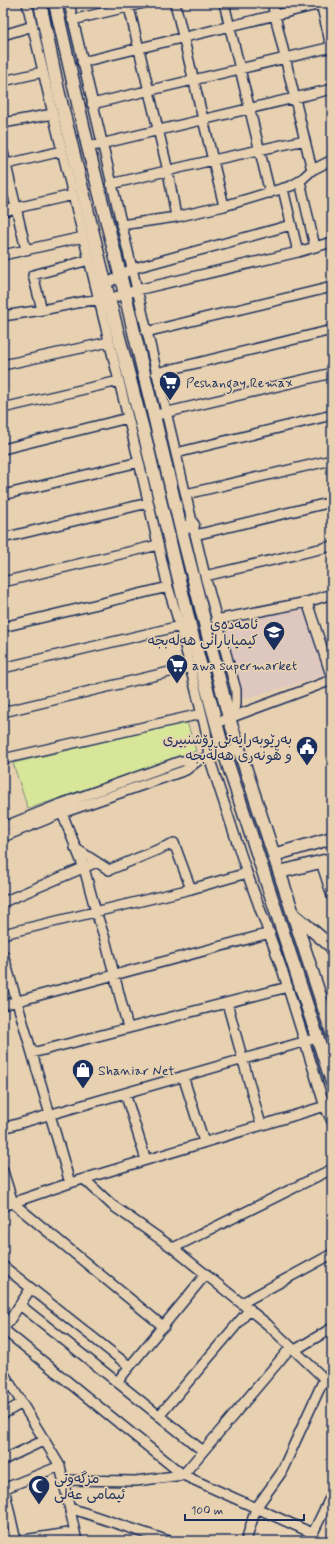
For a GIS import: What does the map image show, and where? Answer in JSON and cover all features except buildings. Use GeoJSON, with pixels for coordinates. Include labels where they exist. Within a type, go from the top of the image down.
{"type":"FeatureCollection","features":[{"type":"Feature","properties":{"kind":"main road"},"geometry":{"type":"LineString","coordinates":[[40,3],[53,91],[140,442],[184,630],[216,723],[224,752],[332,1082]]}},
{"type":"Feature","properties":{"kind":"main road"},"geometry":{"type":"LineString","coordinates":[[55,3],[88,148],[229,718],[332,1033]]}},
{"type":"Feature","properties":{"kind":"main road"},"geometry":{"type":"LineString","coordinates":[[181,528],[194,530]]}},
{"type":"Feature","properties":{"kind":"main road"},"geometry":{"type":"LineString","coordinates":[[274,855],[332,838]]}},
{"type":"Feature","properties":{"kind":"main road"},"geometry":{"type":"LineString","coordinates":[[280,872],[327,860]]}},
{"type":"Feature","properties":{"kind":"main road"},"geometry":{"type":"LineString","coordinates":[[293,914],[332,947]]}},
{"type":"Feature","properties":{"kind":"street"},"geometry":{"type":"LineString","coordinates":[[27,3],[43,72],[53,91],[53,114],[83,237],[89,260],[101,288]]}},
{"type":"Feature","properties":{"kind":"street"},"geometry":{"type":"LineString","coordinates":[[68,3],[205,576],[237,694],[236,704],[229,718]]}},
{"type":"Feature","properties":{"kind":"street"},"geometry":{"type":"LineString","coordinates":[[72,20],[128,5],[144,3]]}},
{"type":"Feature","properties":{"kind":"street"},"geometry":{"type":"LineString","coordinates":[[175,3],[224,206]]}},
{"type":"Feature","properties":{"kind":"street"},"geometry":{"type":"LineString","coordinates":[[224,3],[270,192]]}},
{"type":"Feature","properties":{"kind":"street"},"geometry":{"type":"LineString","coordinates":[[272,3],[312,170]]}},
{"type":"Feature","properties":{"kind":"street"},"geometry":{"type":"LineString","coordinates":[[82,62],[321,4],[332,49],[286,58],[92,104]]}},
{"type":"Feature","properties":{"kind":"street"},"geometry":{"type":"LineString","coordinates":[[128,5],[168,171],[176,217]]}},
{"type":"Feature","properties":{"kind":"street"},"geometry":{"type":"LineString","coordinates":[[3,35],[33,26]]}},
{"type":"Feature","properties":{"kind":"street"},"geometry":{"type":"LineString","coordinates":[[3,81],[43,72]]}},
{"type":"Feature","properties":{"kind":"street"},"geometry":{"type":"LineString","coordinates":[[88,148],[101,143],[203,121],[332,89]]}},
{"type":"Feature","properties":{"kind":"street"},"geometry":{"type":"LineString","coordinates":[[3,123],[53,114]]}},
{"type":"Feature","properties":{"kind":"street"},"geometry":{"type":"LineString","coordinates":[[111,184],[305,140]]}},
{"type":"Feature","properties":{"kind":"street"},"geometry":{"type":"LineString","coordinates":[[5,165],[62,151]]}},
{"type":"Feature","properties":{"kind":"street"},"geometry":{"type":"LineString","coordinates":[[3,152],[26,250]]}},
{"type":"Feature","properties":{"kind":"street"},"geometry":{"type":"LineString","coordinates":[[121,225],[176,217],[224,206],[283,189],[300,181],[312,170],[332,160]]}},
{"type":"Feature","properties":{"kind":"street"},"geometry":{"type":"LineString","coordinates":[[300,181],[315,247]]}},
{"type":"Feature","properties":{"kind":"street"},"geometry":{"type":"LineString","coordinates":[[283,189],[298,252]]}},
{"type":"Feature","properties":{"kind":"street"},"geometry":{"type":"LineString","coordinates":[[3,211],[73,195]]}},
{"type":"Feature","properties":{"kind":"street"},"geometry":{"type":"LineString","coordinates":[[86,301],[101,288],[132,269],[291,225]]}},
{"type":"Feature","properties":{"kind":"street"},"geometry":{"type":"LineString","coordinates":[[3,255],[83,237]]}},
{"type":"Feature","properties":{"kind":"street"},"geometry":{"type":"LineString","coordinates":[[3,316],[86,301],[104,300],[137,290],[298,252],[332,242]]}},
{"type":"Feature","properties":{"kind":"street"},"geometry":{"type":"LineString","coordinates":[[42,310],[33,275],[89,260]]}},
{"type":"Feature","properties":{"kind":"street"},"geometry":{"type":"LineString","coordinates":[[146,332],[332,287]]}},
{"type":"Feature","properties":{"kind":"street"},"geometry":{"type":"LineString","coordinates":[[104,300],[109,342],[128,418],[140,442],[139,462],[168,587],[184,630],[190,667],[207,735],[209,757],[247,873],[270,933],[305,1041],[329,1105],[332,1121]]}},
{"type":"Feature","properties":{"kind":"street"},"geometry":{"type":"LineString","coordinates":[[156,373],[332,330]]}},
{"type":"Feature","properties":{"kind":"street"},"geometry":{"type":"LineString","coordinates":[[3,365],[109,342]]}},
{"type":"Feature","properties":{"kind":"street"},"geometry":{"type":"LineString","coordinates":[[154,416],[332,374]]}},
{"type":"Feature","properties":{"kind":"street"},"geometry":{"type":"LineString","coordinates":[[3,408],[119,382]]}},
{"type":"Feature","properties":{"kind":"street"},"geometry":{"type":"LineString","coordinates":[[176,453],[332,415]]}},
{"type":"Feature","properties":{"kind":"street"},"geometry":{"type":"LineString","coordinates":[[3,449],[128,418]]}},
{"type":"Feature","properties":{"kind":"street"},"geometry":{"type":"LineString","coordinates":[[186,494],[332,460]]}},
{"type":"Feature","properties":{"kind":"street"},"geometry":{"type":"LineString","coordinates":[[3,494],[139,462]]}},
{"type":"Feature","properties":{"kind":"street"},"geometry":{"type":"LineString","coordinates":[[194,530],[332,502]]}},
{"type":"Feature","properties":{"kind":"street"},"geometry":{"type":"LineString","coordinates":[[3,538],[148,503]]}},
{"type":"Feature","properties":{"kind":"street"},"geometry":{"type":"LineString","coordinates":[[3,582],[158,544]]}},
{"type":"Feature","properties":{"kind":"street"},"geometry":{"type":"LineString","coordinates":[[205,576],[332,546]]}},
{"type":"Feature","properties":{"kind":"street"},"geometry":{"type":"LineString","coordinates":[[3,627],[168,587]]}},
{"type":"Feature","properties":{"kind":"street"},"geometry":{"type":"LineString","coordinates":[[216,620],[308,602],[332,594]]}},
{"type":"Feature","properties":{"kind":"street"},"geometry":{"type":"LineString","coordinates":[[216,723],[298,694],[332,679],[308,602]]}},
{"type":"Feature","properties":{"kind":"street"},"geometry":{"type":"LineString","coordinates":[[3,668],[184,630]]}},
{"type":"Feature","properties":{"kind":"street"},"geometry":{"type":"LineString","coordinates":[[3,712],[190,667]]}},
{"type":"Feature","properties":{"kind":"street"},"geometry":{"type":"LineString","coordinates":[[3,759],[201,714]]}},
{"type":"Feature","properties":{"kind":"street"},"geometry":{"type":"LineString","coordinates":[[3,827],[58,805],[181,761],[199,760],[240,748]]}},
{"type":"Feature","properties":{"kind":"street"},"geometry":{"type":"LineString","coordinates":[[3,837],[62,813],[186,770],[199,760]]}},
{"type":"Feature","properties":{"kind":"street"},"geometry":{"type":"LineString","coordinates":[[62,813],[84,868],[105,939],[128,1028]]}},
{"type":"Feature","properties":{"kind":"street"},"geometry":{"type":"LineString","coordinates":[[76,848],[109,870],[174,843],[191,889]]}},
{"type":"Feature","properties":{"kind":"street"},"geometry":{"type":"LineString","coordinates":[[327,860],[332,896]]}},
{"type":"Feature","properties":{"kind":"street"},"geometry":{"type":"LineString","coordinates":[[3,902],[97,862]]}},
{"type":"Feature","properties":{"kind":"street"},"geometry":{"type":"LineString","coordinates":[[3,934],[191,889],[247,873]]}},
{"type":"Feature","properties":{"kind":"street"},"geometry":{"type":"LineString","coordinates":[[3,1005],[270,933]]}},
{"type":"Feature","properties":{"kind":"street"},"geometry":{"type":"LineString","coordinates":[[3,954],[70,1183]]}},
{"type":"Feature","properties":{"kind":"street"},"geometry":{"type":"LineString","coordinates":[[32,1053],[288,987]]}},
{"type":"Feature","properties":{"kind":"street"},"geometry":{"type":"LineString","coordinates":[[226,1003],[261,1125]]}},
{"type":"Feature","properties":{"kind":"street"},"geometry":{"type":"LineString","coordinates":[[3,1128],[317,1038]]}},
{"type":"Feature","properties":{"kind":"street"},"geometry":{"type":"LineString","coordinates":[[183,1076],[204,1142]]}},
{"type":"Feature","properties":{"kind":"street"},"geometry":{"type":"LineString","coordinates":[[125,1093],[146,1160]]}},
{"type":"Feature","properties":{"kind":"street"},"geometry":{"type":"LineString","coordinates":[[3,1206],[70,1183],[329,1105]]}},
{"type":"Feature","properties":{"kind":"street"},"geometry":{"type":"LineString","coordinates":[[173,1248],[332,1169]]}},
{"type":"Feature","properties":{"kind":"street"},"geometry":{"type":"LineString","coordinates":[[3,1171],[13,1203],[164,1327]]}},
{"type":"Feature","properties":{"kind":"street"},"geometry":{"type":"LineString","coordinates":[[84,1179],[112,1205],[173,1248],[250,1309],[332,1386]]}},
{"type":"Feature","properties":{"kind":"street"},"geometry":{"type":"LineString","coordinates":[[242,1303],[332,1254]]}},
{"type":"Feature","properties":{"kind":"street"},"geometry":{"type":"LineString","coordinates":[[3,1266],[129,1366]]}},
{"type":"Feature","properties":{"kind":"street"},"geometry":{"type":"LineString","coordinates":[[117,1382],[129,1366],[164,1327],[206,1274]]}},
{"type":"Feature","properties":{"kind":"street"},"geometry":{"type":"LineString","coordinates":[[31,1288],[3,1329],[183,1475],[256,1508],[311,1537],[331,1499]]}},
{"type":"Feature","properties":{"kind":"street"},"geometry":{"type":"LineString","coordinates":[[20,1305],[203,1451]]}},
{"type":"Feature","properties":{"kind":"street"},"geometry":{"type":"LineString","coordinates":[[159,1416],[250,1309]]}},
{"type":"Feature","properties":{"kind":"street"},"geometry":{"type":"LineString","coordinates":[[64,1480],[136,1481],[183,1475],[293,1349],[332,1328]]}},
{"type":"Feature","properties":{"kind":"street"},"geometry":{"type":"LineString","coordinates":[[3,1372],[60,1466],[77,1541]]}},
{"type":"Feature","properties":{"kind":"street"},"geometry":{"type":"LineString","coordinates":[[246,1541],[256,1508],[281,1473],[324,1379]]}},
{"type":"Feature","properties":{"kind":"street"},"geometry":{"type":"LineString","coordinates":[[3,1414],[22,1402]]}},
{"type":"Feature","properties":{"kind":"street"},"geometry":{"type":"LineString","coordinates":[[3,1460],[45,1440]]}},
{"type":"Feature","properties":{"kind":"street"},"geometry":{"type":"LineString","coordinates":[[60,1466],[4,1488],[17,1541],[75,1532]]}},
{"type":"Feature","properties":{"kind":"street"},"geometry":{"type":"LineString","coordinates":[[70,1508],[169,1541]]}},
{"type":"Feature","properties":{"kind":"shaded area","name":"ئامەدەی کیمیابارانی هەلەبجە"},"geometry":{"type":"Polygon","coordinates":[[[306,605],[325,676],[243,699],[223,628],[306,605]]]}},
{"type":"Feature","properties":{"kind":"green space"},"geometry":{"type":"Polygon","coordinates":[[[187,722],[196,751],[28,809],[13,763],[187,722]]]}},
{"type":"Feature","properties":{"kind":"place","name":"Peshangay Remax"},"geometry":{"type":"Point","coordinates":[170,402]}},
{"type":"Feature","properties":{"kind":"place","name":"ئامەدەی کیمیابارانی هەلەبجە"},"geometry":{"type":"Point","coordinates":[274,652]}},
{"type":"Feature","properties":{"kind":"place","name":"awa supermarket"},"geometry":{"type":"Point","coordinates":[177,684]}},
{"type":"Feature","properties":{"kind":"place","name":"بەڕێوبەرایەتی ڕۆشنبیری و هونەری هەڵەبجە"},"geometry":{"type":"Point","coordinates":[307,766]}},
{"type":"Feature","properties":{"kind":"place","name":"Shaniar Net"},"geometry":{"type":"Point","coordinates":[83,1090]}},
{"type":"Feature","properties":{"kind":"place","name":"مزگەوتی ئیمامی عەلی"},"geometry":{"type":"Point","coordinates":[39,1506]}}]}
